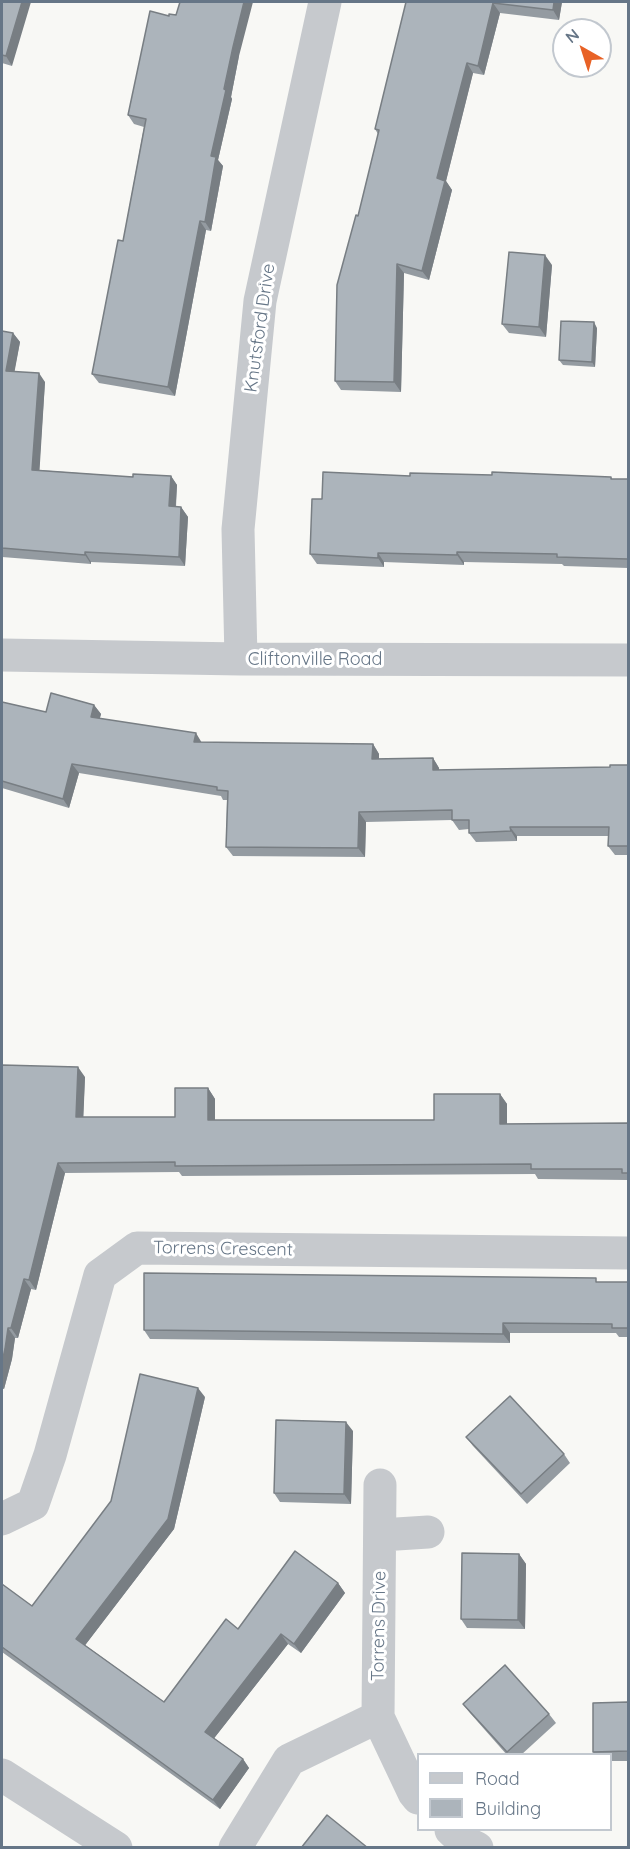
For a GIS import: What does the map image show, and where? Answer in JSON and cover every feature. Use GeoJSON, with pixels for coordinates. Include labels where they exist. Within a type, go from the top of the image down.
{"type":"FeatureCollection","features":[{"type":"Feature","properties":{"kind":"street","name":"Knutsford Drive"},"geometry":{"type":"LineString","coordinates":[[241,659],[238,529],[260,301],[325,2]]}},
{"type":"Feature","properties":{"kind":"street","name":"Cliftonville Road"},"geometry":{"type":"LineString","coordinates":[[2,655],[241,659],[628,660]]}},
{"type":"Feature","properties":{"kind":"street","name":"Torrens Crescent"},"geometry":{"type":"LineString","coordinates":[[2,1519],[33,1504],[50,1455],[100,1275],[137,1248],[628,1253]]}},
{"type":"Feature","properties":{"kind":"street","name":"Torrens Drive"},"geometry":{"type":"LineString","coordinates":[[380,1485],[378,1717],[417,1797]]}},
{"type":"Feature","properties":{"kind":"street"},"geometry":{"type":"LineString","coordinates":[[381,1534],[428,1532]]}},
{"type":"Feature","properties":{"kind":"street"},"geometry":{"type":"LineString","coordinates":[[235,1848],[289,1760],[378,1717]]}},
{"type":"Feature","properties":{"kind":"street"},"geometry":{"type":"LineString","coordinates":[[2,1775],[117,1848]]}},
{"type":"Feature","properties":{"kind":"street"},"geometry":{"type":"LineString","coordinates":[[452,1831],[464,1842],[477,1848]]}},
{"type":"Feature","properties":{"kind":"building"},"geometry":{"type":"Polygon","coordinates":[[[2,2],[22,2],[6,56],[2,55],[2,2]]]}},
{"type":"Feature","properties":{"kind":"building"},"geometry":{"type":"Polygon","coordinates":[[[180,2],[244,2],[211,156],[216,157],[205,222],[200,221],[168,387],[92,374],[118,240],[123,241],[146,119],[128,115],[150,11],[169,16],[169,14],[176,15],[180,2]]]}},
{"type":"Feature","properties":{"kind":"building"},"geometry":{"type":"Polygon","coordinates":[[[406,2],[554,2],[553,10],[493,3],[478,66],[467,63],[437,178],[445,181],[422,271],[397,264],[394,382],[335,381],[337,285],[356,215],[358,216],[379,130],[375,129],[406,2]]]}},
{"type":"Feature","properties":{"kind":"building"},"geometry":{"type":"Polygon","coordinates":[[[509,252],[545,255],[539,327],[502,324],[509,252]]]}},
{"type":"Feature","properties":{"kind":"building"},"geometry":{"type":"Polygon","coordinates":[[[561,321],[594,322],[592,362],[559,360],[561,321]]]}},
{"type":"Feature","properties":{"kind":"building"},"geometry":{"type":"Polygon","coordinates":[[[2,331],[13,333],[6,371],[39,373],[32,470],[133,477],[133,474],[171,476],[169,506],[181,507],[179,557],[85,552],[85,555],[2,548],[2,331]]]}},
{"type":"Feature","properties":{"kind":"building"},"geometry":{"type":"Polygon","coordinates":[[[323,472],[410,476],[410,473],[492,475],[492,472],[628,479],[628,559],[557,557],[557,554],[457,552],[457,555],[378,553],[378,558],[310,554],[312,499],[322,499],[323,472]]]}},
{"type":"Feature","properties":{"kind":"building"},"geometry":{"type":"Polygon","coordinates":[[[51,693],[94,705],[91,717],[196,733],[194,742],[373,744],[372,759],[433,758],[433,770],[628,765],[628,846],[608,846],[609,827],[510,827],[511,831],[469,833],[469,820],[452,820],[452,810],[359,812],[358,848],[226,847],[228,791],[217,790],[217,787],[72,764],[63,799],[2,781],[2,702],[46,712],[51,693]]]}},
{"type":"Feature","properties":{"kind":"building"},"geometry":{"type":"Polygon","coordinates":[[[2,1065],[78,1067],[76,1117],[175,1117],[175,1088],[208,1088],[208,1120],[434,1120],[434,1094],[500,1094],[500,1124],[628,1123],[628,1173],[622,1173],[622,1169],[531,1169],[531,1164],[175,1166],[175,1162],[58,1163],[29,1280],[24,1279],[11,1328],[8,1328],[2,1362],[2,1065]]]}},
{"type":"Feature","properties":{"kind":"building"},"geometry":{"type":"Polygon","coordinates":[[[144,1273],[596,1278],[596,1282],[628,1282],[628,1328],[612,1328],[612,1324],[503,1323],[503,1334],[144,1330],[144,1273]]]}},
{"type":"Feature","properties":{"kind":"building"},"geometry":{"type":"Polygon","coordinates":[[[140,1374],[198,1388],[168,1519],[76,1639],[164,1702],[226,1619],[238,1629],[295,1551],[338,1583],[294,1644],[281,1634],[205,1732],[243,1759],[213,1800],[2,1647],[2,1584],[32,1606],[111,1501],[140,1374]]]}},
{"type":"Feature","properties":{"kind":"building"},"geometry":{"type":"Polygon","coordinates":[[[510,1396],[564,1454],[521,1494],[466,1437],[510,1396]]]}},
{"type":"Feature","properties":{"kind":"building"},"geometry":{"type":"Polygon","coordinates":[[[276,1420],[346,1422],[344,1494],[274,1493],[276,1420]]]}},
{"type":"Feature","properties":{"kind":"building"},"geometry":{"type":"Polygon","coordinates":[[[462,1553],[519,1554],[518,1620],[461,1619],[462,1553]]]}},
{"type":"Feature","properties":{"kind":"building"},"geometry":{"type":"Polygon","coordinates":[[[505,1665],[549,1714],[507,1752],[463,1704],[505,1665]]]}},
{"type":"Feature","properties":{"kind":"building"},"geometry":{"type":"Polygon","coordinates":[[[628,1702],[628,1751],[593,1752],[593,1703],[628,1702]]]}},
{"type":"Feature","properties":{"kind":"building"},"geometry":{"type":"Polygon","coordinates":[[[327,1815],[368,1848],[301,1848],[327,1815]]]}}]}
